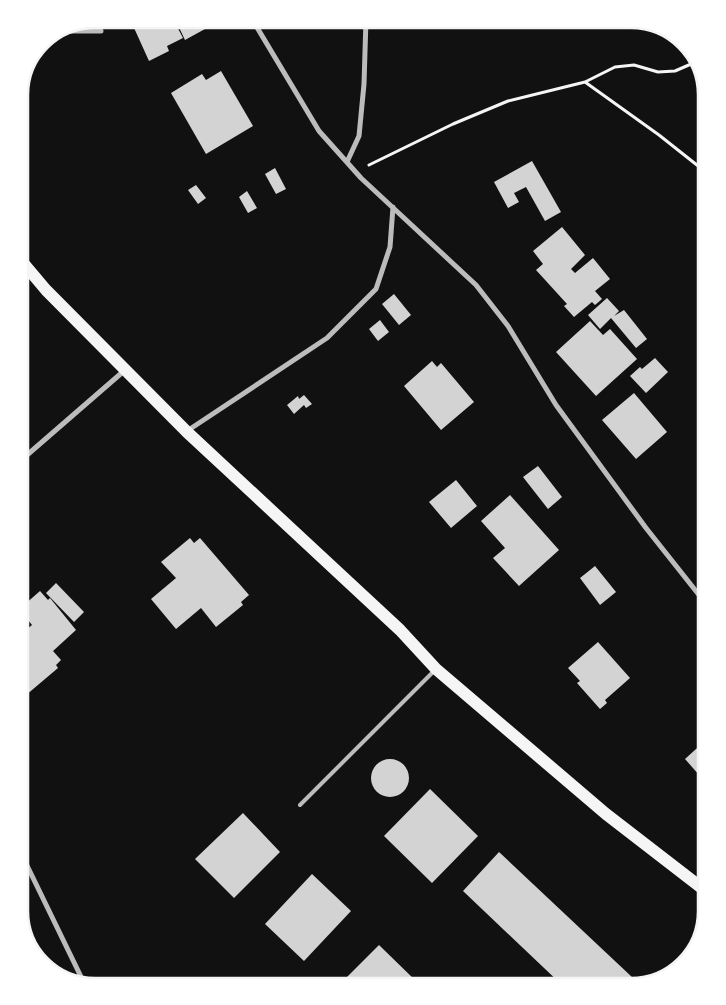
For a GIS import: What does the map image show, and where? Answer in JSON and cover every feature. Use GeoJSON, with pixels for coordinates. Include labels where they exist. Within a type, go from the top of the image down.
{"type":"FeatureCollection","features":[{"type":"Feature","properties":{"kind":"main road"},"geometry":{"type":"LineString","coordinates":[[28,269],[46,290],[187,432],[400,630],[436,669],[606,814],[698,885]]}},
{"type":"Feature","properties":{"kind":"street"},"geometry":{"type":"LineString","coordinates":[[257,28],[319,131],[356,172],[476,286],[503,319],[556,405],[646,528],[698,594]]}},
{"type":"Feature","properties":{"kind":"street"},"geometry":{"type":"LineString","coordinates":[[348,162],[360,136],[366,28]]}},
{"type":"Feature","properties":{"kind":"street"},"geometry":{"type":"LineString","coordinates":[[73,31],[101,31]]}},
{"type":"Feature","properties":{"kind":"street"},"geometry":{"type":"LineString","coordinates":[[187,432],[328,338],[376,289],[390,247],[393,207]]}},
{"type":"Feature","properties":{"kind":"street"},"geometry":{"type":"LineString","coordinates":[[28,454],[126,370]]}},
{"type":"Feature","properties":{"kind":"street"},"geometry":{"type":"LineString","coordinates":[[28,868],[80,976]]}},
{"type":"Feature","properties":{"kind":"lane"},"geometry":{"type":"LineString","coordinates":[[300,805],[436,669]]}},
{"type":"Feature","properties":{"kind":"path"},"geometry":{"type":"LineString","coordinates":[[356,172],[453,124],[508,101],[585,82],[626,65],[658,72],[675,71],[691,64]]}},
{"type":"Feature","properties":{"kind":"path"},"geometry":{"type":"LineString","coordinates":[[585,82],[659,135],[698,166]]}},
{"type":"Feature","properties":{"kind":"building"},"geometry":{"type":"Polygon","coordinates":[[[134,28],[178,28],[183,38],[167,46],[169,51],[149,61],[134,28]]]}},
{"type":"Feature","properties":{"kind":"building"},"geometry":{"type":"Polygon","coordinates":[[[179,28],[205,28],[205,29],[185,40],[179,28]]]}},
{"type":"Feature","properties":{"kind":"building"},"geometry":{"type":"Polygon","coordinates":[[[221,71],[253,126],[206,154],[171,93],[202,74],[206,80],[221,71]]]}},
{"type":"Feature","properties":{"kind":"building"},"geometry":{"type":"Polygon","coordinates":[[[532,161],[561,212],[545,221],[526,187],[514,193],[519,202],[508,208],[494,182],[532,161]]]}},
{"type":"Feature","properties":{"kind":"building"},"geometry":{"type":"Polygon","coordinates":[[[275,168],[286,189],[276,194],[265,174],[275,168]]]}},
{"type":"Feature","properties":{"kind":"building"},"geometry":{"type":"Polygon","coordinates":[[[196,185],[206,198],[198,204],[188,190],[196,185]]]}},
{"type":"Feature","properties":{"kind":"building"},"geometry":{"type":"Polygon","coordinates":[[[247,191],[257,208],[248,213],[239,197],[247,191]]]}},
{"type":"Feature","properties":{"kind":"building"},"geometry":{"type":"Polygon","coordinates":[[[562,227],[585,255],[571,269],[575,273],[593,258],[610,279],[595,291],[602,299],[595,305],[592,302],[574,317],[564,306],[567,304],[536,270],[543,264],[533,251],[562,227]]]}},
{"type":"Feature","properties":{"kind":"building"},"geometry":{"type":"Polygon","coordinates":[[[394,294],[411,315],[399,325],[382,304],[394,294]]]}},
{"type":"Feature","properties":{"kind":"building"},"geometry":{"type":"Polygon","coordinates":[[[607,298],[619,311],[614,316],[624,310],[647,339],[636,348],[611,318],[600,329],[588,315],[607,298]]]}},
{"type":"Feature","properties":{"kind":"building"},"geometry":{"type":"Polygon","coordinates":[[[380,320],[389,332],[378,341],[369,329],[380,320]]]}},
{"type":"Feature","properties":{"kind":"building"},"geometry":{"type":"Polygon","coordinates":[[[590,321],[603,335],[610,329],[637,359],[596,396],[556,352],[590,321]]]}},
{"type":"Feature","properties":{"kind":"building"},"geometry":{"type":"Polygon","coordinates":[[[655,358],[668,372],[646,393],[630,376],[655,358]]]}},
{"type":"Feature","properties":{"kind":"building"},"geometry":{"type":"Polygon","coordinates":[[[432,361],[437,367],[441,363],[474,402],[441,430],[404,386],[432,361]]]}},
{"type":"Feature","properties":{"kind":"building"},"geometry":{"type":"Polygon","coordinates":[[[634,393],[667,432],[636,459],[602,420],[634,393]]]}},
{"type":"Feature","properties":{"kind":"building"},"geometry":{"type":"Polygon","coordinates":[[[304,395],[312,404],[306,408],[304,405],[294,414],[287,405],[298,396],[299,399],[304,395]]]}},
{"type":"Feature","properties":{"kind":"building"},"geometry":{"type":"Polygon","coordinates":[[[538,466],[562,497],[548,509],[523,477],[538,466]]]}},
{"type":"Feature","properties":{"kind":"building"},"geometry":{"type":"Polygon","coordinates":[[[456,480],[477,506],[451,528],[429,502],[456,480]]]}},
{"type":"Feature","properties":{"kind":"building"},"geometry":{"type":"Polygon","coordinates":[[[510,495],[559,550],[519,586],[493,558],[505,548],[481,521],[510,495]]]}},
{"type":"Feature","properties":{"kind":"building"},"geometry":{"type":"Polygon","coordinates":[[[190,538],[194,543],[200,538],[249,595],[241,602],[243,605],[216,627],[201,608],[176,629],[151,599],[176,578],[161,562],[190,538]]]}},
{"type":"Feature","properties":{"kind":"building"},"geometry":{"type":"Polygon","coordinates":[[[595,566],[616,592],[600,605],[580,578],[595,566]]]}},
{"type":"Feature","properties":{"kind":"building"},"geometry":{"type":"Polygon","coordinates":[[[56,583],[84,612],[74,622],[46,593],[56,583]]]}},
{"type":"Feature","properties":{"kind":"building"},"geometry":{"type":"Polygon","coordinates":[[[40,591],[48,600],[50,598],[76,630],[53,651],[61,660],[56,665],[58,668],[28,693],[28,628],[32,625],[28,620],[28,602],[40,591]]]}},
{"type":"Feature","properties":{"kind":"building"},"geometry":{"type":"Polygon","coordinates":[[[598,642],[630,678],[605,700],[607,703],[600,709],[577,683],[580,681],[568,668],[598,642]]]}},
{"type":"Feature","properties":{"kind":"building"},"geometry":{"type":"Polygon","coordinates":[[[698,747],[698,774],[685,759],[698,747]]]}},
{"type":"Feature","properties":{"kind":"building"},"geometry":{"type":"Polygon","coordinates":[[[390,759],[397,760],[403,765],[408,771],[408,785],[403,791],[397,796],[390,797],[383,796],[377,791],[372,785],[371,778],[372,771],[377,765],[383,760],[390,759]]]}},
{"type":"Feature","properties":{"kind":"building"},"geometry":{"type":"Polygon","coordinates":[[[430,789],[478,836],[432,883],[384,836],[430,789]]]}},
{"type":"Feature","properties":{"kind":"building"},"geometry":{"type":"Polygon","coordinates":[[[243,813],[280,852],[234,898],[195,859],[243,813]]]}},
{"type":"Feature","properties":{"kind":"building"},"geometry":{"type":"Polygon","coordinates":[[[499,852],[633,978],[554,978],[463,891],[499,852]]]}},
{"type":"Feature","properties":{"kind":"building"},"geometry":{"type":"Polygon","coordinates":[[[312,874],[351,911],[304,961],[265,924],[312,874]]]}},
{"type":"Feature","properties":{"kind":"building"},"geometry":{"type":"Polygon","coordinates":[[[379,945],[412,978],[347,977],[379,945]]]}}]}
